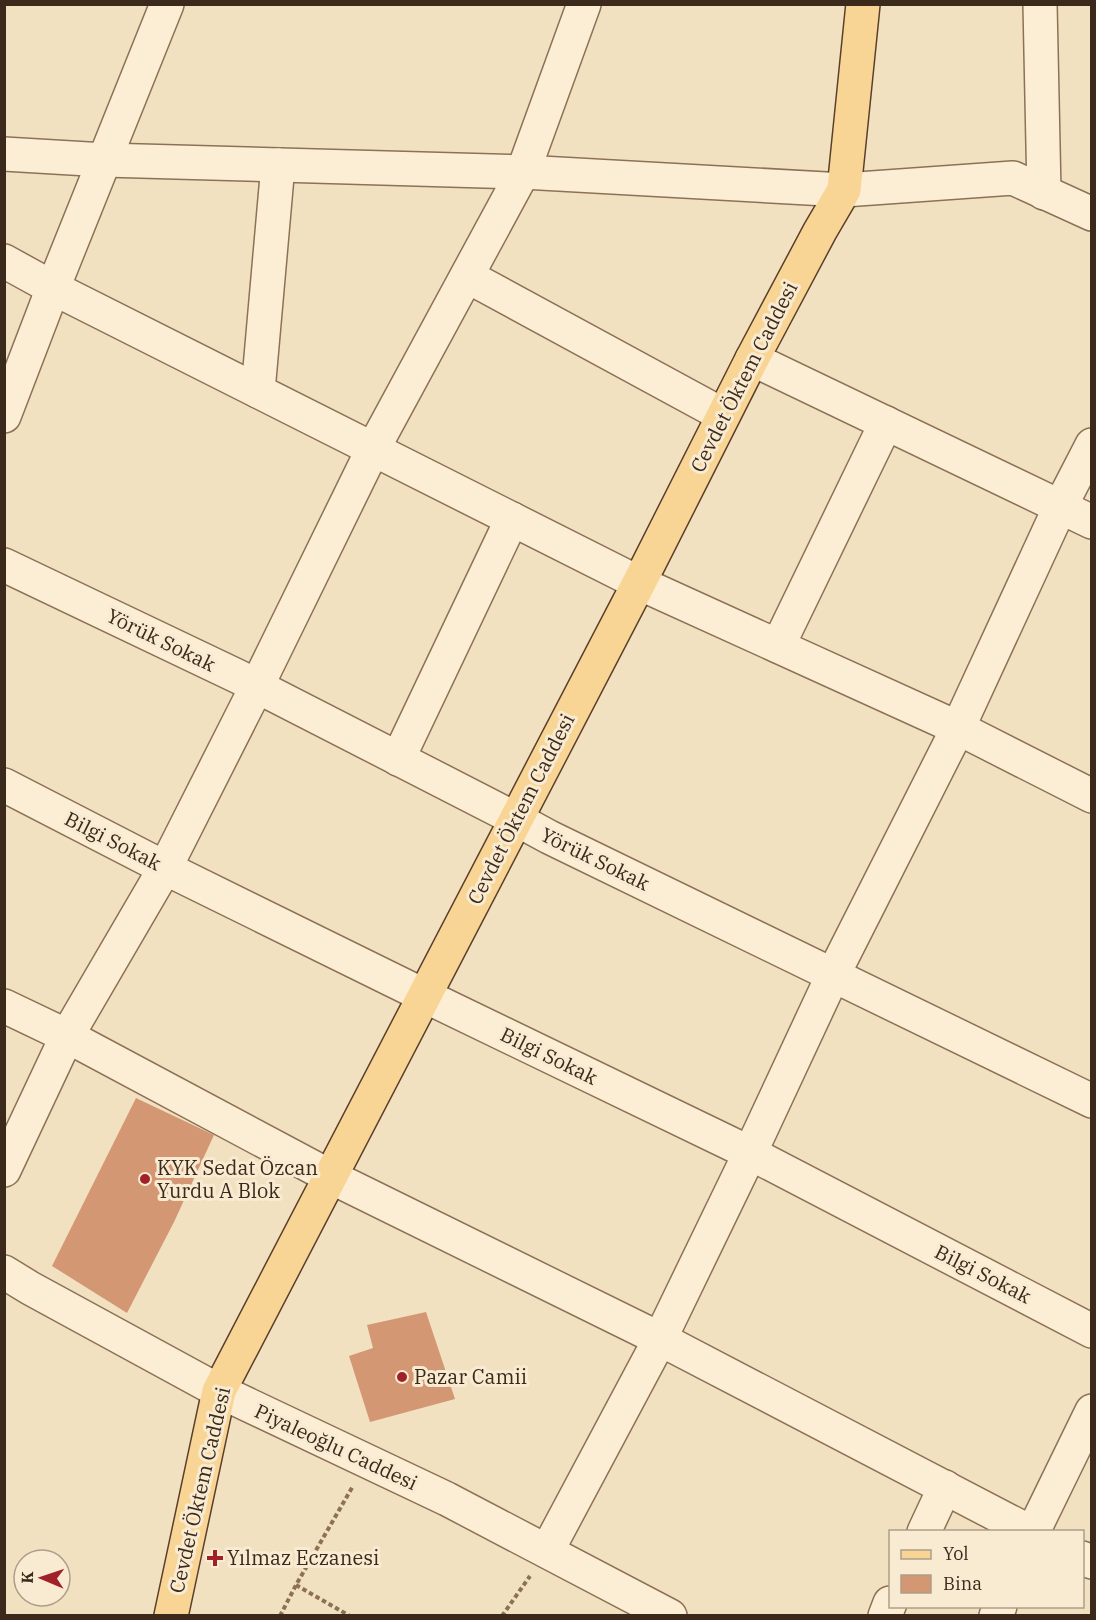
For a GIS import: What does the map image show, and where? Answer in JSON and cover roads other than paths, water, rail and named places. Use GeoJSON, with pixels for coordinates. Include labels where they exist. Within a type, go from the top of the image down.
{"type":"FeatureCollection","features":[{"type":"Feature","properties":{"kind":"main road","name":"Cevdet Öktem Caddesi"},"geometry":{"type":"LineString","coordinates":[[171,1616],[219,1391],[639,583],[752,359],[844,190],[863,4]]}},
{"type":"Feature","properties":{"kind":"street"},"geometry":{"type":"LineString","coordinates":[[4,416],[167,4]]}},
{"type":"Feature","properties":{"kind":"street"},"geometry":{"type":"LineString","coordinates":[[4,1170],[67,1036],[165,868],[373,448],[523,172],[584,4]]}},
{"type":"Feature","properties":{"kind":"street"},"geometry":{"type":"LineString","coordinates":[[1040,4],[1044,192]]}},
{"type":"Feature","properties":{"kind":"street"},"geometry":{"type":"LineString","coordinates":[[4,154],[105,160],[523,172],[844,190],[1013,178],[1092,214]]}},
{"type":"Feature","properties":{"kind":"street"},"geometry":{"type":"LineString","coordinates":[[258,391],[278,165]]}},
{"type":"Feature","properties":{"kind":"street"},"geometry":{"type":"LineString","coordinates":[[4,261],[53,288],[639,583],[958,728],[1092,796]]}},
{"type":"Feature","properties":{"kind":"street"},"geometry":{"type":"LineString","coordinates":[[466,276],[723,415]]}},
{"type":"Feature","properties":{"kind":"street"},"geometry":{"type":"LineString","coordinates":[[752,359],[1092,522]]}},
{"type":"Feature","properties":{"kind":"street"},"geometry":{"type":"LineString","coordinates":[[778,646],[886,423]]}},
{"type":"Feature","properties":{"kind":"street"},"geometry":{"type":"LineString","coordinates":[[547,1551],[660,1339],[833,975],[958,728],[1060,507],[1092,445]]}},
{"type":"Feature","properties":{"kind":"street"},"geometry":{"type":"LineString","coordinates":[[398,759],[512,519]]}},
{"type":"Feature","properties":{"kind":"street","name":"Yörük Sokak"},"geometry":{"type":"LineString","coordinates":[[4,565],[257,686],[549,837],[1092,1101]]}},
{"type":"Feature","properties":{"kind":"street","name":"Bilgi Sokak"},"geometry":{"type":"LineString","coordinates":[[4,784],[165,868],[750,1153],[1092,1330]]}},
{"type":"Feature","properties":{"kind":"street"},"geometry":{"type":"LineString","coordinates":[[4,1006],[67,1036],[331,1177],[660,1339],[1027,1530]]}},
{"type":"Feature","properties":{"kind":"street","name":"Piyaleoğlu Caddesi"},"geometry":{"type":"LineString","coordinates":[[4,1272],[219,1391],[447,1499],[670,1616]]}},
{"type":"Feature","properties":{"kind":"street"},"geometry":{"type":"LineString","coordinates":[[1032,1530],[1092,1411]]}},
{"type":"Feature","properties":{"kind":"street"},"geometry":{"type":"LineString","coordinates":[[925,1530],[945,1487]]}},
{"type":"Feature","properties":{"kind":"place","name":"KYK Sedat Özcan Yurdu A Blok"},"geometry":{"type":"Point","coordinates":[145,1179]}},
{"type":"Feature","properties":{"kind":"place","name":"Pazar Camii"},"geometry":{"type":"Point","coordinates":[402,1377]}},
{"type":"Feature","properties":{"kind":"place","name":"Yılmaz Eczanesi"},"geometry":{"type":"Point","coordinates":[215,1558]}}]}
